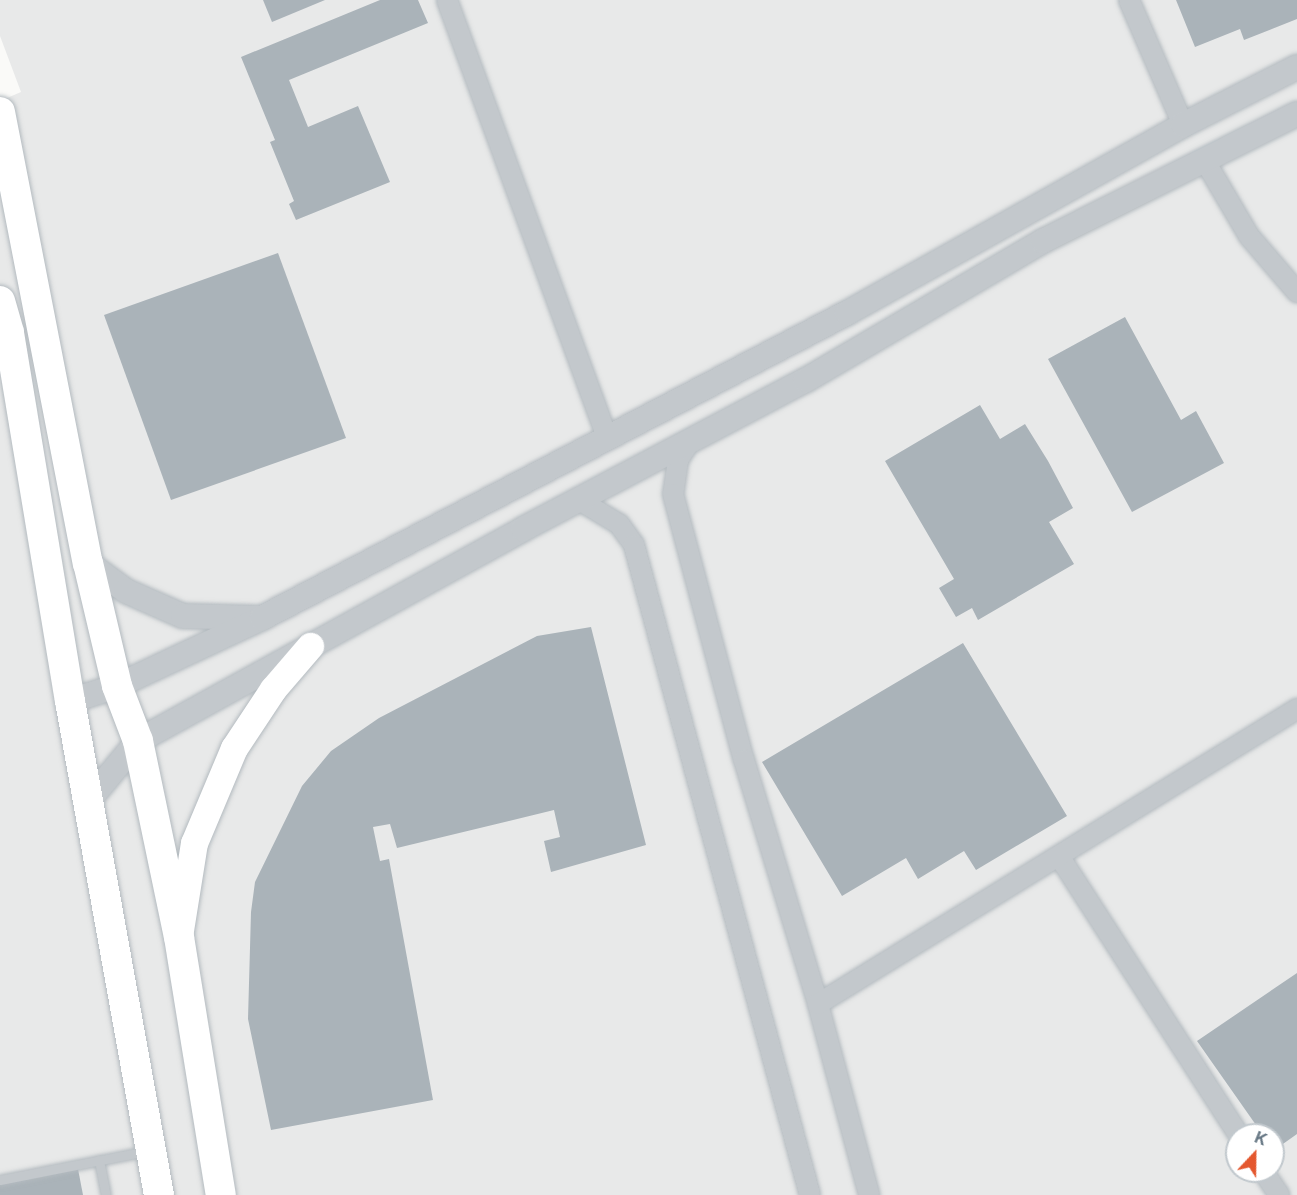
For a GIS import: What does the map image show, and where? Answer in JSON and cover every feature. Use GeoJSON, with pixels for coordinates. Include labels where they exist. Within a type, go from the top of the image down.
{"type":"FeatureCollection","features":[{"type":"Feature","properties":{"kind":"main road"},"geometry":{"type":"LineString","coordinates":[[0,112],[88,563],[117,686],[138,741],[179,937],[221,1195]]}},
{"type":"Feature","properties":{"kind":"main road"},"geometry":{"type":"LineString","coordinates":[[0,301],[9,333],[70,701],[159,1195]]}},
{"type":"Feature","properties":{"kind":"main road"},"geometry":{"type":"LineString","coordinates":[[179,937],[195,843],[234,748],[273,689],[310,646]]}},
{"type":"Feature","properties":{"kind":"street"},"geometry":{"type":"LineString","coordinates":[[447,0],[607,437]]}},
{"type":"Feature","properties":{"kind":"street"},"geometry":{"type":"LineString","coordinates":[[1129,0],[1183,125]]}},
{"type":"Feature","properties":{"kind":"street"},"geometry":{"type":"LineString","coordinates":[[70,701],[117,686],[262,618],[848,313],[1183,125],[1297,67]]}},
{"type":"Feature","properties":{"kind":"street"},"geometry":{"type":"LineString","coordinates":[[89,800],[138,741],[579,500],[806,380],[1043,241],[1297,114]]}},
{"type":"Feature","properties":{"kind":"street"},"geometry":{"type":"LineString","coordinates":[[1205,161],[1249,236],[1297,292]]}},
{"type":"Feature","properties":{"kind":"street"},"geometry":{"type":"LineString","coordinates":[[689,443],[678,460],[674,494],[744,760],[818,1004],[869,1195]]}},
{"type":"Feature","properties":{"kind":"street"},"geometry":{"type":"LineString","coordinates":[[579,500],[620,524],[634,545],[810,1195]]}},
{"type":"Feature","properties":{"kind":"street"},"geometry":{"type":"LineString","coordinates":[[88,563],[126,591],[183,616],[262,618]]}},
{"type":"Feature","properties":{"kind":"street"},"geometry":{"type":"LineString","coordinates":[[818,1004],[1297,709]]}},
{"type":"Feature","properties":{"kind":"street"},"geometry":{"type":"LineString","coordinates":[[1059,856],[1231,1123]]}},
{"type":"Feature","properties":{"kind":"lane"},"geometry":{"type":"LineString","coordinates":[[0,1180],[151,1150]]}},
{"type":"Feature","properties":{"kind":"lane"},"geometry":{"type":"LineString","coordinates":[[99,1160],[106,1195]]}},
{"type":"Feature","properties":{"kind":"shaded area"},"geometry":{"type":"Polygon","coordinates":[[[0,0],[1297,0],[1297,1195],[0,1195],[0,101],[21,92],[0,36],[0,0]]]}},
{"type":"Feature","properties":{"kind":"building"},"geometry":{"type":"Polygon","coordinates":[[[263,0],[325,0],[272,22],[263,0]]]}},
{"type":"Feature","properties":{"kind":"building"},"geometry":{"type":"Polygon","coordinates":[[[380,0],[418,0],[428,23],[289,80],[308,127],[358,106],[390,182],[296,220],[289,204],[294,201],[270,142],[275,140],[241,57],[380,0]]]}},
{"type":"Feature","properties":{"kind":"building"},"geometry":{"type":"Polygon","coordinates":[[[1176,0],[1297,0],[1297,19],[1244,40],[1240,29],[1195,47],[1176,0]]]}},
{"type":"Feature","properties":{"kind":"building"},"geometry":{"type":"Polygon","coordinates":[[[278,253],[346,438],[171,500],[104,315],[278,253]]]}},
{"type":"Feature","properties":{"kind":"building"},"geometry":{"type":"Polygon","coordinates":[[[1125,317],[1181,420],[1196,411],[1224,463],[1132,512],[1048,359],[1125,317]]]}},
{"type":"Feature","properties":{"kind":"building"},"geometry":{"type":"Polygon","coordinates":[[[980,405],[1000,439],[1025,424],[1048,461],[1073,508],[1049,522],[1074,564],[978,620],[972,608],[956,617],[939,588],[954,579],[885,461],[980,405]]]}},
{"type":"Feature","properties":{"kind":"building"},"geometry":{"type":"Polygon","coordinates":[[[591,627],[646,845],[551,872],[544,841],[560,837],[554,810],[397,848],[390,824],[373,827],[380,861],[389,859],[433,1100],[271,1130],[248,1019],[251,912],[255,882],[302,786],[331,751],[379,718],[537,636],[591,627]]]}},
{"type":"Feature","properties":{"kind":"building"},"geometry":{"type":"Polygon","coordinates":[[[963,643],[1067,816],[976,870],[964,851],[918,879],[906,858],[842,896],[762,762],[963,643]]]}},
{"type":"Feature","properties":{"kind":"building"},"geometry":{"type":"Polygon","coordinates":[[[1297,973],[1297,1134],[1285,1142],[1285,1123],[1255,1123],[1197,1041],[1297,973]]]}},
{"type":"Feature","properties":{"kind":"building"},"geometry":{"type":"Polygon","coordinates":[[[78,1169],[83,1195],[0,1195],[0,1182],[78,1169]]]}}]}
